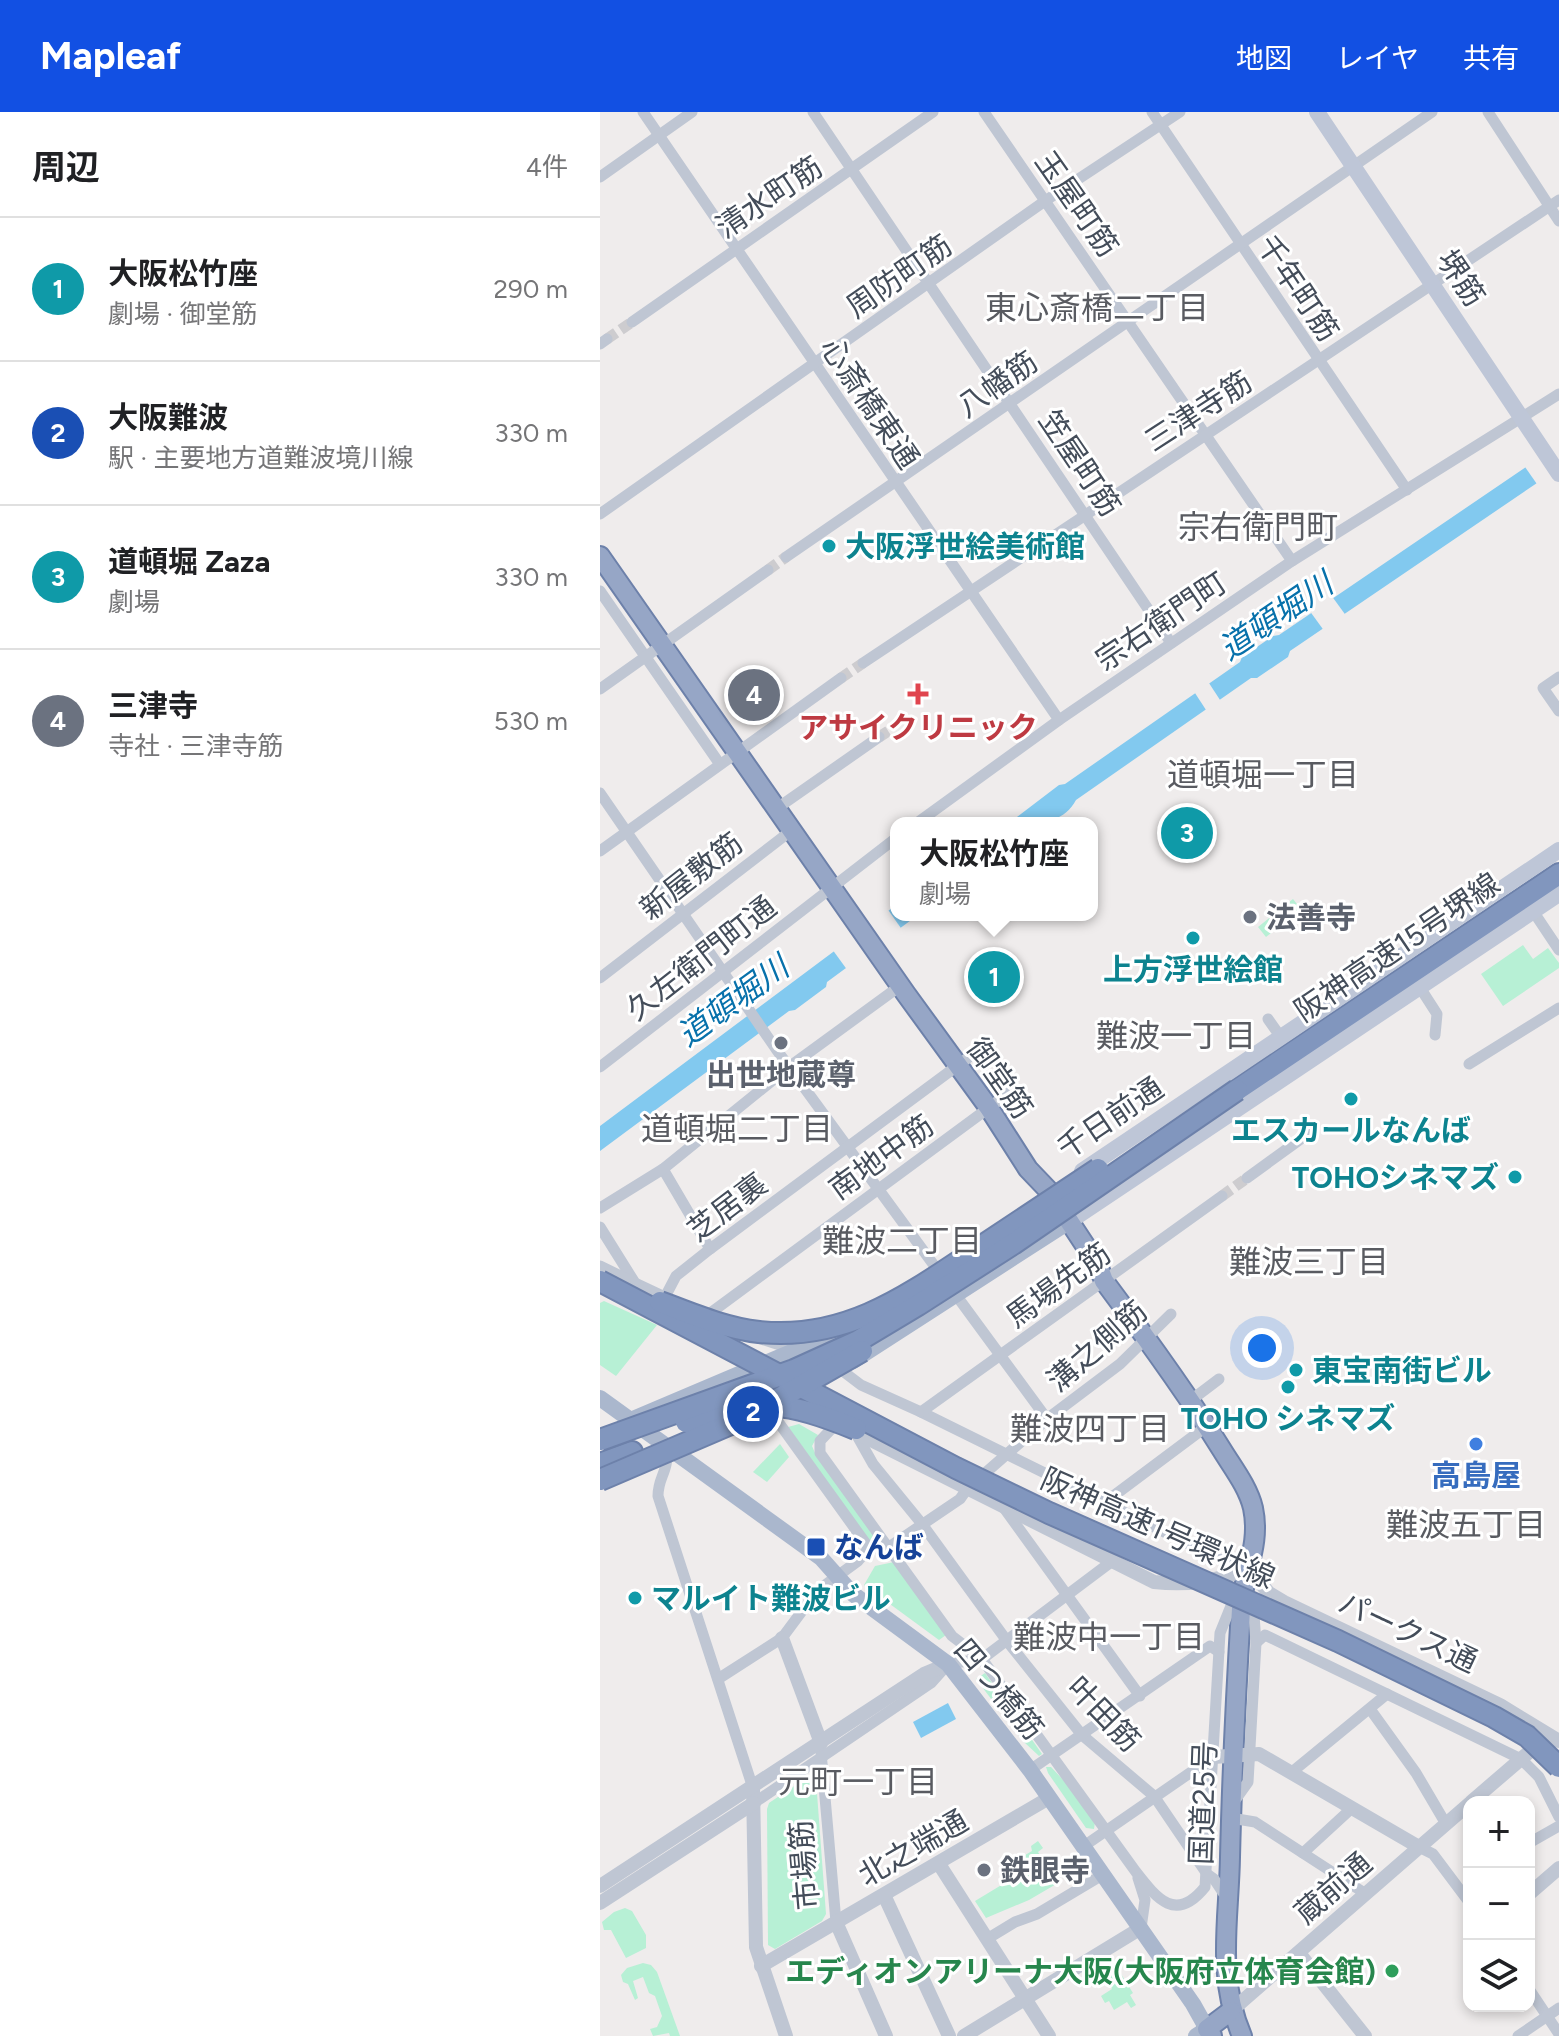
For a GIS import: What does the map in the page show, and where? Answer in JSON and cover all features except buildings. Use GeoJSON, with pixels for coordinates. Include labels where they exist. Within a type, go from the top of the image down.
{"type":"FeatureCollection","features":[{"type":"Feature","properties":{"kind":"highway","name":"御堂筋"},"geometry":{"type":"LineString","coordinates":[[600,556],[900,986],[989,1108],[1028,1169],[1050,1192],[1098,1265],[1104,1281],[1207,1426],[1252,1503],[1255,1548],[1248,1569]]}},
{"type":"Feature","properties":{"kind":"highway","name":"阪神高速15号堺線"},"geometry":{"type":"LineString","coordinates":[[600,1440],[794,1370],[898,1318],[1013,1244],[1559,874]]}},
{"type":"Feature","properties":{"kind":"highway"},"geometry":{"type":"LineString","coordinates":[[600,1280],[702,1318],[756,1331],[803,1331],[857,1320],[911,1293],[1116,1158],[1237,1090]]}},
{"type":"Feature","properties":{"kind":"highway"},"geometry":{"type":"LineString","coordinates":[[600,1480],[782,1399],[904,1324],[1013,1244]]}},
{"type":"Feature","properties":{"kind":"highway","name":"阪神高速1号環状線"},"geometry":{"type":"LineString","coordinates":[[600,1280],[956,1468],[1049,1513],[1325,1635],[1494,1717],[1527,1736],[1559,1767]]}},
{"type":"Feature","properties":{"kind":"highway"},"geometry":{"type":"LineString","coordinates":[[600,1454],[734,1408],[773,1404],[816,1414],[956,1468]]}},
{"type":"Feature","properties":{"kind":"highway"},"geometry":{"type":"LineString","coordinates":[[600,1464],[734,1408]]}},
{"type":"Feature","properties":{"kind":"highway","name":"国道25号"},"geometry":{"type":"LineString","coordinates":[[1242,2036],[1231,2011],[1225,1959],[1231,1812],[1222,1756],[1248,1569]]}},
{"type":"Feature","properties":{"kind":"highway"},"geometry":{"type":"LineString","coordinates":[[1205,2034],[1231,2011]]}},
{"type":"Feature","properties":{"kind":"main road","name":"堺筋"},"geometry":{"type":"LineString","coordinates":[[1317,112],[1559,474]]}},
{"type":"Feature","properties":{"kind":"main road","name":"千日前通"},"geometry":{"type":"LineString","coordinates":[[1050,1192],[1559,850]]}},
{"type":"Feature","properties":{"kind":"main road"},"geometry":{"type":"LineString","coordinates":[[600,1471],[760,1398],[840,1369],[1070,1221],[1559,894]]}},
{"type":"Feature","properties":{"kind":"main road"},"geometry":{"type":"LineString","coordinates":[[600,1432],[796,1350],[886,1303],[1050,1192]]}},
{"type":"Feature","properties":{"kind":"main road","name":"四つ橋筋"},"geometry":{"type":"LineString","coordinates":[[600,1398],[821,1558],[853,1594],[948,1664],[1030,1770],[1104,1874],[1141,1928],[1205,2034]]}},
{"type":"Feature","properties":{"kind":"street","name":"心斎橋東通"},"geometry":{"type":"LineString","coordinates":[[643,112],[1059,720]]}},
{"type":"Feature","properties":{"kind":"street"},"geometry":{"type":"LineString","coordinates":[[600,177],[692,112]]}},
{"type":"Feature","properties":{"kind":"street","name":"笠屋町筋"},"geometry":{"type":"LineString","coordinates":[[813,112],[1171,643]]}},
{"type":"Feature","properties":{"kind":"street","name":"清水町筋"},"geometry":{"type":"LineString","coordinates":[[632,322],[933,112]]}},
{"type":"Feature","properties":{"kind":"street","name":"玉屋町筋"},"geometry":{"type":"LineString","coordinates":[[984,112],[1292,561]]}},
{"type":"Feature","properties":{"kind":"street","name":"千年町筋"},"geometry":{"type":"LineString","coordinates":[[1152,112],[1407,490]]}},
{"type":"Feature","properties":{"kind":"street","name":"周防町筋"},"geometry":{"type":"LineString","coordinates":[[604,512],[1045,201],[1180,112]]}},
{"type":"Feature","properties":{"kind":"street","name":"八幡筋"},"geometry":{"type":"LineString","coordinates":[[786,557],[1432,112]]}},
{"type":"Feature","properties":{"kind":"street"},"geometry":{"type":"LineString","coordinates":[[1488,112],[1554,203],[1559,221]]}},
{"type":"Feature","properties":{"kind":"street","name":"三津寺筋"},"geometry":{"type":"LineString","coordinates":[[863,663],[1554,203]]}},
{"type":"Feature","properties":{"kind":"street","name":"宗右衛門町"},"geometry":{"type":"LineString","coordinates":[[925,817],[1059,720],[1292,561],[1559,394]]}},
{"type":"Feature","properties":{"kind":"street"},"geometry":{"type":"LineString","coordinates":[[600,689],[768,570]]}},
{"type":"Feature","properties":{"kind":"street"},"geometry":{"type":"LineString","coordinates":[[600,591],[719,763]]}},
{"type":"Feature","properties":{"kind":"street"},"geometry":{"type":"LineString","coordinates":[[1559,677],[1543,688],[1559,711]]}},
{"type":"Feature","properties":{"kind":"street"},"geometry":{"type":"LineString","coordinates":[[600,851],[841,678]]}},
{"type":"Feature","properties":{"kind":"street"},"geometry":{"type":"LineString","coordinates":[[776,809],[879,737]]}},
{"type":"Feature","properties":{"kind":"street"},"geometry":{"type":"LineString","coordinates":[[600,793],[776,1049],[936,1268]]}},
{"type":"Feature","properties":{"kind":"street","name":"新屋敷筋"},"geometry":{"type":"LineString","coordinates":[[600,978],[792,830]]}},
{"type":"Feature","properties":{"kind":"street"},"geometry":{"type":"LineString","coordinates":[[831,887],[890,842]]}},
{"type":"Feature","properties":{"kind":"street","name":"久左衛門町通"},"geometry":{"type":"LineString","coordinates":[[600,1067],[831,887]]}},
{"type":"Feature","properties":{"kind":"street"},"geometry":{"type":"LineString","coordinates":[[1533,911],[1559,950]]}},
{"type":"Feature","properties":{"kind":"street"},"geometry":{"type":"LineString","coordinates":[[600,1208],[663,1169],[789,1067],[900,986]]}},
{"type":"Feature","properties":{"kind":"street"},"geometry":{"type":"LineString","coordinates":[[1419,986],[1437,1014],[1435,1035]]}},
{"type":"Feature","properties":{"kind":"street"},"geometry":{"type":"LineString","coordinates":[[1469,1064],[1559,1008]]}},
{"type":"Feature","properties":{"kind":"street"},"geometry":{"type":"LineString","coordinates":[[1268,1019],[1280,1036]]}},
{"type":"Feature","properties":{"kind":"street","name":"芝居裏"},"geometry":{"type":"LineString","coordinates":[[665,1297],[676,1276],[710,1249],[984,1046]]}},
{"type":"Feature","properties":{"kind":"street","name":"南地中筋"},"geometry":{"type":"LineString","coordinates":[[705,1317],[1013,1090]]}},
{"type":"Feature","properties":{"kind":"street"},"geometry":{"type":"LineString","coordinates":[[1247,1178],[1309,1133]]}},
{"type":"Feature","properties":{"kind":"street"},"geometry":{"type":"LineString","coordinates":[[663,1169],[710,1249]]}},
{"type":"Feature","properties":{"kind":"street","name":"馬場先筋"},"geometry":{"type":"LineString","coordinates":[[921,1412],[1222,1196]]}},
{"type":"Feature","properties":{"kind":"street"},"geometry":{"type":"LineString","coordinates":[[600,1227],[635,1283]]}},
{"type":"Feature","properties":{"kind":"street"},"geometry":{"type":"LineString","coordinates":[[600,1266],[705,1317],[796,1350]]}},
{"type":"Feature","properties":{"kind":"street"},"geometry":{"type":"LineString","coordinates":[[956,1295],[1047,1419]]}},
{"type":"Feature","properties":{"kind":"street","name":"溝之側筋"},"geometry":{"type":"LineString","coordinates":[[889,1547],[960,1499],[967,1489],[1047,1419],[1120,1364],[1171,1314]]}},
{"type":"Feature","properties":{"kind":"street"},"geometry":{"type":"LineString","coordinates":[[754,1368],[777,1391],[1154,1582],[1177,1585],[1211,1582],[1248,1569]]}},
{"type":"Feature","properties":{"kind":"street"},"geometry":{"type":"LineString","coordinates":[[840,1369],[861,1385],[1221,1560],[1248,1569]]}},
{"type":"Feature","properties":{"kind":"street"},"geometry":{"type":"LineString","coordinates":[[1190,1401],[1219,1379]]}},
{"type":"Feature","properties":{"kind":"street"},"geometry":{"type":"LineString","coordinates":[[760,1398],[869,1548]]}},
{"type":"Feature","properties":{"kind":"street"},"geometry":{"type":"LineString","coordinates":[[837,1423],[820,1441],[820,1453],[952,1636],[982,1659],[1136,1872],[1157,1898],[1173,1905],[1190,1901],[1205,1887],[1222,1756],[1220,1633],[1248,1569]]}},
{"type":"Feature","properties":{"kind":"street"},"geometry":{"type":"LineString","coordinates":[[1104,1503],[1207,1426]]}},
{"type":"Feature","properties":{"kind":"street","name":"叶田筋"},"geometry":{"type":"LineString","coordinates":[[854,1431],[873,1464],[922,1524],[1007,1641],[1082,1735],[1154,1796],[1227,1900]]}},
{"type":"Feature","properties":{"kind":"street"},"geometry":{"type":"LineString","coordinates":[[665,1443],[668,1463],[658,1484],[658,1496],[753,1796],[756,1947],[786,2036]]}},
{"type":"Feature","properties":{"kind":"street"},"geometry":{"type":"LineString","coordinates":[[1004,1508],[1140,1696]]}},
{"type":"Feature","properties":{"kind":"street"},"geometry":{"type":"LineString","coordinates":[[718,1679],[782,1638],[817,1591],[858,1561],[869,1548],[889,1547]]}},
{"type":"Feature","properties":{"kind":"street"},"geometry":{"type":"LineString","coordinates":[[600,1903],[821,1750],[924,1674],[948,1664],[982,1659],[1111,1562]]}},
{"type":"Feature","properties":{"kind":"street"},"geometry":{"type":"LineString","coordinates":[[1248,1569],[1256,1643],[1251,1754],[1248,1782],[1231,1812],[1255,1822],[1366,1894]]}},
{"type":"Feature","properties":{"kind":"street","name":"パークス通"},"geometry":{"type":"LineString","coordinates":[[1248,1569],[1269,1593],[1284,1602],[1557,1735]]}},
{"type":"Feature","properties":{"kind":"street"},"geometry":{"type":"LineString","coordinates":[[1256,1643],[1265,1635],[1521,1759],[1539,1777],[1559,1817]]}},
{"type":"Feature","properties":{"kind":"street","name":"市場筋"},"geometry":{"type":"LineString","coordinates":[[782,1638],[821,1750],[836,1922],[886,2036]]}},
{"type":"Feature","properties":{"kind":"street"},"geometry":{"type":"LineString","coordinates":[[1030,1770],[1210,1646],[1219,1652]]}},
{"type":"Feature","properties":{"kind":"street"},"geometry":{"type":"LineString","coordinates":[[1292,1772],[1387,1694]]}},
{"type":"Feature","properties":{"kind":"street"},"geometry":{"type":"LineString","coordinates":[[1370,1709],[1416,1773],[1446,1824]]}},
{"type":"Feature","properties":{"kind":"street","name":"蔵前通"},"geometry":{"type":"LineString","coordinates":[[1478,1796],[1521,1759],[1557,1735]]}},
{"type":"Feature","properties":{"kind":"street"},"geometry":{"type":"LineString","coordinates":[[1084,1846],[1154,1796],[1222,1756],[1259,1754],[1433,1854],[1463,1883]]}},
{"type":"Feature","properties":{"kind":"street"},"geometry":{"type":"LineString","coordinates":[[600,1886],[753,1796]]}},
{"type":"Feature","properties":{"kind":"street","name":"北之端通"},"geometry":{"type":"LineString","coordinates":[[761,1966],[1049,1798]]}},
{"type":"Feature","properties":{"kind":"street"},"geometry":{"type":"LineString","coordinates":[[1303,1853],[1352,1808]]}},
{"type":"Feature","properties":{"kind":"street","name":"蔵前通"},"geometry":{"type":"LineString","coordinates":[[1231,2011],[1463,1809]]}},
{"type":"Feature","properties":{"kind":"street"},"geometry":{"type":"LineString","coordinates":[[1535,1840],[1559,1826]]}},
{"type":"Feature","properties":{"kind":"street"},"geometry":{"type":"LineString","coordinates":[[939,1864],[1049,2036]]}},
{"type":"Feature","properties":{"kind":"street"},"geometry":{"type":"LineString","coordinates":[[1535,1889],[1559,1868]]}},
{"type":"Feature","properties":{"kind":"street"},"geometry":{"type":"LineString","coordinates":[[964,2036],[1141,1928],[1145,1900],[1136,1872]]}},
{"type":"Feature","properties":{"kind":"street"},"geometry":{"type":"LineString","coordinates":[[987,1939],[1015,1922],[1037,1914],[1104,1874]]}},
{"type":"Feature","properties":{"kind":"street"},"geometry":{"type":"LineString","coordinates":[[884,1895],[949,2036]]}},
{"type":"Feature","properties":{"kind":"street"},"geometry":{"type":"LineString","coordinates":[[1299,1953],[1365,2036]]}},
{"type":"Feature","properties":{"kind":"street"},"geometry":{"type":"LineString","coordinates":[[1535,1997],[1559,2034]]}},
{"type":"Feature","properties":{"kind":"street"},"geometry":{"type":"LineString","coordinates":[[1518,2036],[1559,2008]]}},
{"type":"Feature","properties":{"kind":"green space"},"geometry":{"type":"Polygon","coordinates":[[[1293,899],[1301,909],[1266,937],[1258,927],[1293,899]]]}},
{"type":"Feature","properties":{"kind":"green space"},"geometry":{"type":"Polygon","coordinates":[[[1523,945],[1533,959],[1548,948],[1559,963],[1559,968],[1503,1006],[1481,974],[1523,945]]]}},
{"type":"Feature","properties":{"kind":"green space"},"geometry":{"type":"Polygon","coordinates":[[[604,1301],[657,1325],[616,1376],[600,1365],[600,1303],[604,1301]]]}},
{"type":"Feature","properties":{"kind":"green space"},"geometry":{"type":"Polygon","coordinates":[[[799,1424],[818,1435],[812,1446],[815,1453],[877,1539],[876,1542],[871,1543],[788,1427],[799,1424]]]}},
{"type":"Feature","properties":{"kind":"green space"},"geometry":{"type":"Polygon","coordinates":[[[780,1444],[789,1457],[767,1482],[753,1472],[780,1444]]]}},
{"type":"Feature","properties":{"kind":"green space"},"geometry":{"type":"Polygon","coordinates":[[[894,1562],[946,1635],[939,1640],[864,1585],[875,1566],[894,1562]]]}},
{"type":"Feature","properties":{"kind":"green space"},"geometry":{"type":"Polygon","coordinates":[[[985,1673],[1042,1754],[1039,1756],[1024,1742],[976,1679],[985,1673]]]}},
{"type":"Feature","properties":{"kind":"green space"},"geometry":{"type":"Polygon","coordinates":[[[1046,1767],[1051,1767],[1066,1783],[1095,1822],[1094,1829],[1086,1828],[1046,1767]]]}},
{"type":"Feature","properties":{"kind":"green space"},"geometry":{"type":"Polygon","coordinates":[[[809,1776],[816,1780],[826,1914],[822,1921],[775,1949],[768,1945],[767,1809],[769,1803],[809,1776]]]}},
{"type":"Feature","properties":{"kind":"green space"},"geometry":{"type":"Polygon","coordinates":[[[1038,1841],[1043,1848],[1038,1852],[1058,1883],[1029,1900],[986,1918],[975,1901],[1013,1878],[1009,1869],[1021,1862],[1020,1858],[1032,1851],[1031,1846],[1038,1841]]]}},
{"type":"Feature","properties":{"kind":"green space"},"geometry":{"type":"Polygon","coordinates":[[[625,1908],[632,1911],[646,1935],[646,1948],[626,1958],[611,1930],[604,1930],[602,1922],[625,1908]]]}},
{"type":"Feature","properties":{"kind":"green space"},"geometry":{"type":"Polygon","coordinates":[[[643,1963],[651,1965],[657,1972],[680,2036],[670,2036],[669,2033],[653,2036],[650,2029],[657,2027],[662,2016],[655,1996],[649,1993],[643,1977],[633,1981],[638,1998],[635,2000],[628,1984],[623,1982],[621,1975],[627,1968],[643,1963]]]}},
{"type":"Feature","properties":{"kind":"green space"},"geometry":{"type":"Polygon","coordinates":[[[1114,1963],[1133,1993],[1130,1995],[1136,2005],[1131,2008],[1127,2002],[1114,2010],[1109,2001],[1105,2003],[1101,1996],[1112,1989],[1101,1971],[1114,1963]]]}},
{"type":"Feature","properties":{"kind":"water","name":"道頓堀川"},"geometry":{"type":"Polygon","coordinates":[[[1526,467],[1559,473],[1537,483],[1290,651],[1288,657],[1257,678],[1251,678],[1076,800],[1063,815],[1017,817],[1240,662],[1242,657],[1526,467]]]}},
{"type":"Feature","properties":{"kind":"water","name":"道頓堀川"},"geometry":{"type":"Polygon","coordinates":[[[890,909],[890,921],[910,921],[827,982],[826,987],[600,1151],[600,1126],[890,909]]]}},
{"type":"Feature","properties":{"kind":"water"},"geometry":{"type":"Polygon","coordinates":[[[948,1703],[956,1719],[921,1738],[913,1722],[948,1703]]]}},
{"type":"Feature","properties":{"kind":"pier"},"geometry":{"type":"Polygon","coordinates":[[[1559,439],[1559,477],[1539,487],[1523,464],[1559,439]]]}},
{"type":"Feature","properties":{"kind":"pier"},"geometry":{"type":"Polygon","coordinates":[[[1331,595],[1347,617],[1325,632],[1309,610],[1331,595]]]}},
{"type":"Feature","properties":{"kind":"pier"},"geometry":{"type":"Polygon","coordinates":[[[1207,680],[1222,703],[1208,713],[1193,690],[1207,680]]]}},
{"type":"Feature","properties":{"kind":"pier"},"geometry":{"type":"Polygon","coordinates":[[[886,907],[890,921],[896,921],[903,931],[848,971],[832,949],[886,907]]]}},
{"type":"Feature","properties":{"kind":"tunnel"},"geometry":{"type":"LineString","coordinates":[[607,339],[632,322]]}},
{"type":"Feature","properties":{"kind":"tunnel"},"geometry":{"type":"LineString","coordinates":[[768,570],[786,557]]}},
{"type":"Feature","properties":{"kind":"tunnel"},"geometry":{"type":"LineString","coordinates":[[841,678],[863,663]]}},
{"type":"Feature","properties":{"kind":"tunnel"},"geometry":{"type":"LineString","coordinates":[[879,737],[890,730]]}},
{"type":"Feature","properties":{"kind":"tunnel"},"geometry":{"type":"LineString","coordinates":[[1222,1196],[1247,1178]]}},
{"type":"Feature","properties":{"kind":"place","name":"大阪浮世絵美術館"},"geometry":{"type":"Point","coordinates":[829,546]}},
{"type":"Feature","properties":{"kind":"place","name":"アサイクリニック"},"geometry":{"type":"Point","coordinates":[918,694]}},
{"type":"Feature","properties":{"kind":"place","name":"三津寺"},"geometry":{"type":"Point","coordinates":[754,695]}},
{"type":"Feature","properties":{"kind":"place","name":"道頓堀 Zaza"},"geometry":{"type":"Point","coordinates":[1187,833]}},
{"type":"Feature","properties":{"kind":"place","name":"法善寺"},"geometry":{"type":"Point","coordinates":[1250,917]}},
{"type":"Feature","properties":{"kind":"place","name":"上方浮世絵館"},"geometry":{"type":"Point","coordinates":[1193,938]}},
{"type":"Feature","properties":{"kind":"place","name":"大阪松竹座"},"geometry":{"type":"Point","coordinates":[994,977]}},
{"type":"Feature","properties":{"kind":"place","name":"出世地蔵尊"},"geometry":{"type":"Point","coordinates":[781,1043]}},
{"type":"Feature","properties":{"kind":"place","name":"エスカールなんば"},"geometry":{"type":"Point","coordinates":[1351,1099]}},
{"type":"Feature","properties":{"kind":"place","name":"TOHOシネマズ"},"geometry":{"type":"Point","coordinates":[1515,1177]}},
{"type":"Feature","properties":{"kind":"place","name":"東宝南街ビル"},"geometry":{"type":"Point","coordinates":[1296,1370]}},
{"type":"Feature","properties":{"kind":"place","name":"TOHO シネマズ"},"geometry":{"type":"Point","coordinates":[1288,1387]}},
{"type":"Feature","properties":{"kind":"place","name":"大阪難波"},"geometry":{"type":"Point","coordinates":[753,1412]}},
{"type":"Feature","properties":{"kind":"place","name":"高島屋"},"geometry":{"type":"Point","coordinates":[1476,1444]}},
{"type":"Feature","properties":{"kind":"place","name":"なんば"},"geometry":{"type":"Point","coordinates":[816,1547]}},
{"type":"Feature","properties":{"kind":"place","name":"マルイト難波ビル"},"geometry":{"type":"Point","coordinates":[635,1598]}},
{"type":"Feature","properties":{"kind":"place","name":"鉄眼寺"},"geometry":{"type":"Point","coordinates":[984,1870]}},
{"type":"Feature","properties":{"kind":"place","name":"エディオンアリーナ大阪(大阪府立体育会館)"},"geometry":{"type":"Point","coordinates":[1392,1971]}},
{"type":"Feature","properties":{"kind":"district","name":"東心斎橋二丁目"},"geometry":{"type":"Point","coordinates":[1097,308]}},
{"type":"Feature","properties":{"kind":"district","name":"宗右衛門町"},"geometry":{"type":"Point","coordinates":[1258,527]}},
{"type":"Feature","properties":{"kind":"district","name":"道頓堀一丁目"},"geometry":{"type":"Point","coordinates":[1263,775]}},
{"type":"Feature","properties":{"kind":"district","name":"難波一丁目"},"geometry":{"type":"Point","coordinates":[1176,1036]}},
{"type":"Feature","properties":{"kind":"district","name":"道頓堀二丁目"},"geometry":{"type":"Point","coordinates":[737,1129]}},
{"type":"Feature","properties":{"kind":"district","name":"難波二丁目"},"geometry":{"type":"Point","coordinates":[902,1241]}},
{"type":"Feature","properties":{"kind":"district","name":"難波三丁目"},"geometry":{"type":"Point","coordinates":[1309,1262]}},
{"type":"Feature","properties":{"kind":"district","name":"難波四丁目"},"geometry":{"type":"Point","coordinates":[1090,1429]}},
{"type":"Feature","properties":{"kind":"district","name":"難波五丁目"},"geometry":{"type":"Point","coordinates":[1466,1525]}},
{"type":"Feature","properties":{"kind":"district","name":"難波中一丁目"},"geometry":{"type":"Point","coordinates":[1109,1637]}},
{"type":"Feature","properties":{"kind":"district","name":"元町一丁目"},"geometry":{"type":"Point","coordinates":[858,1782]}}]}
